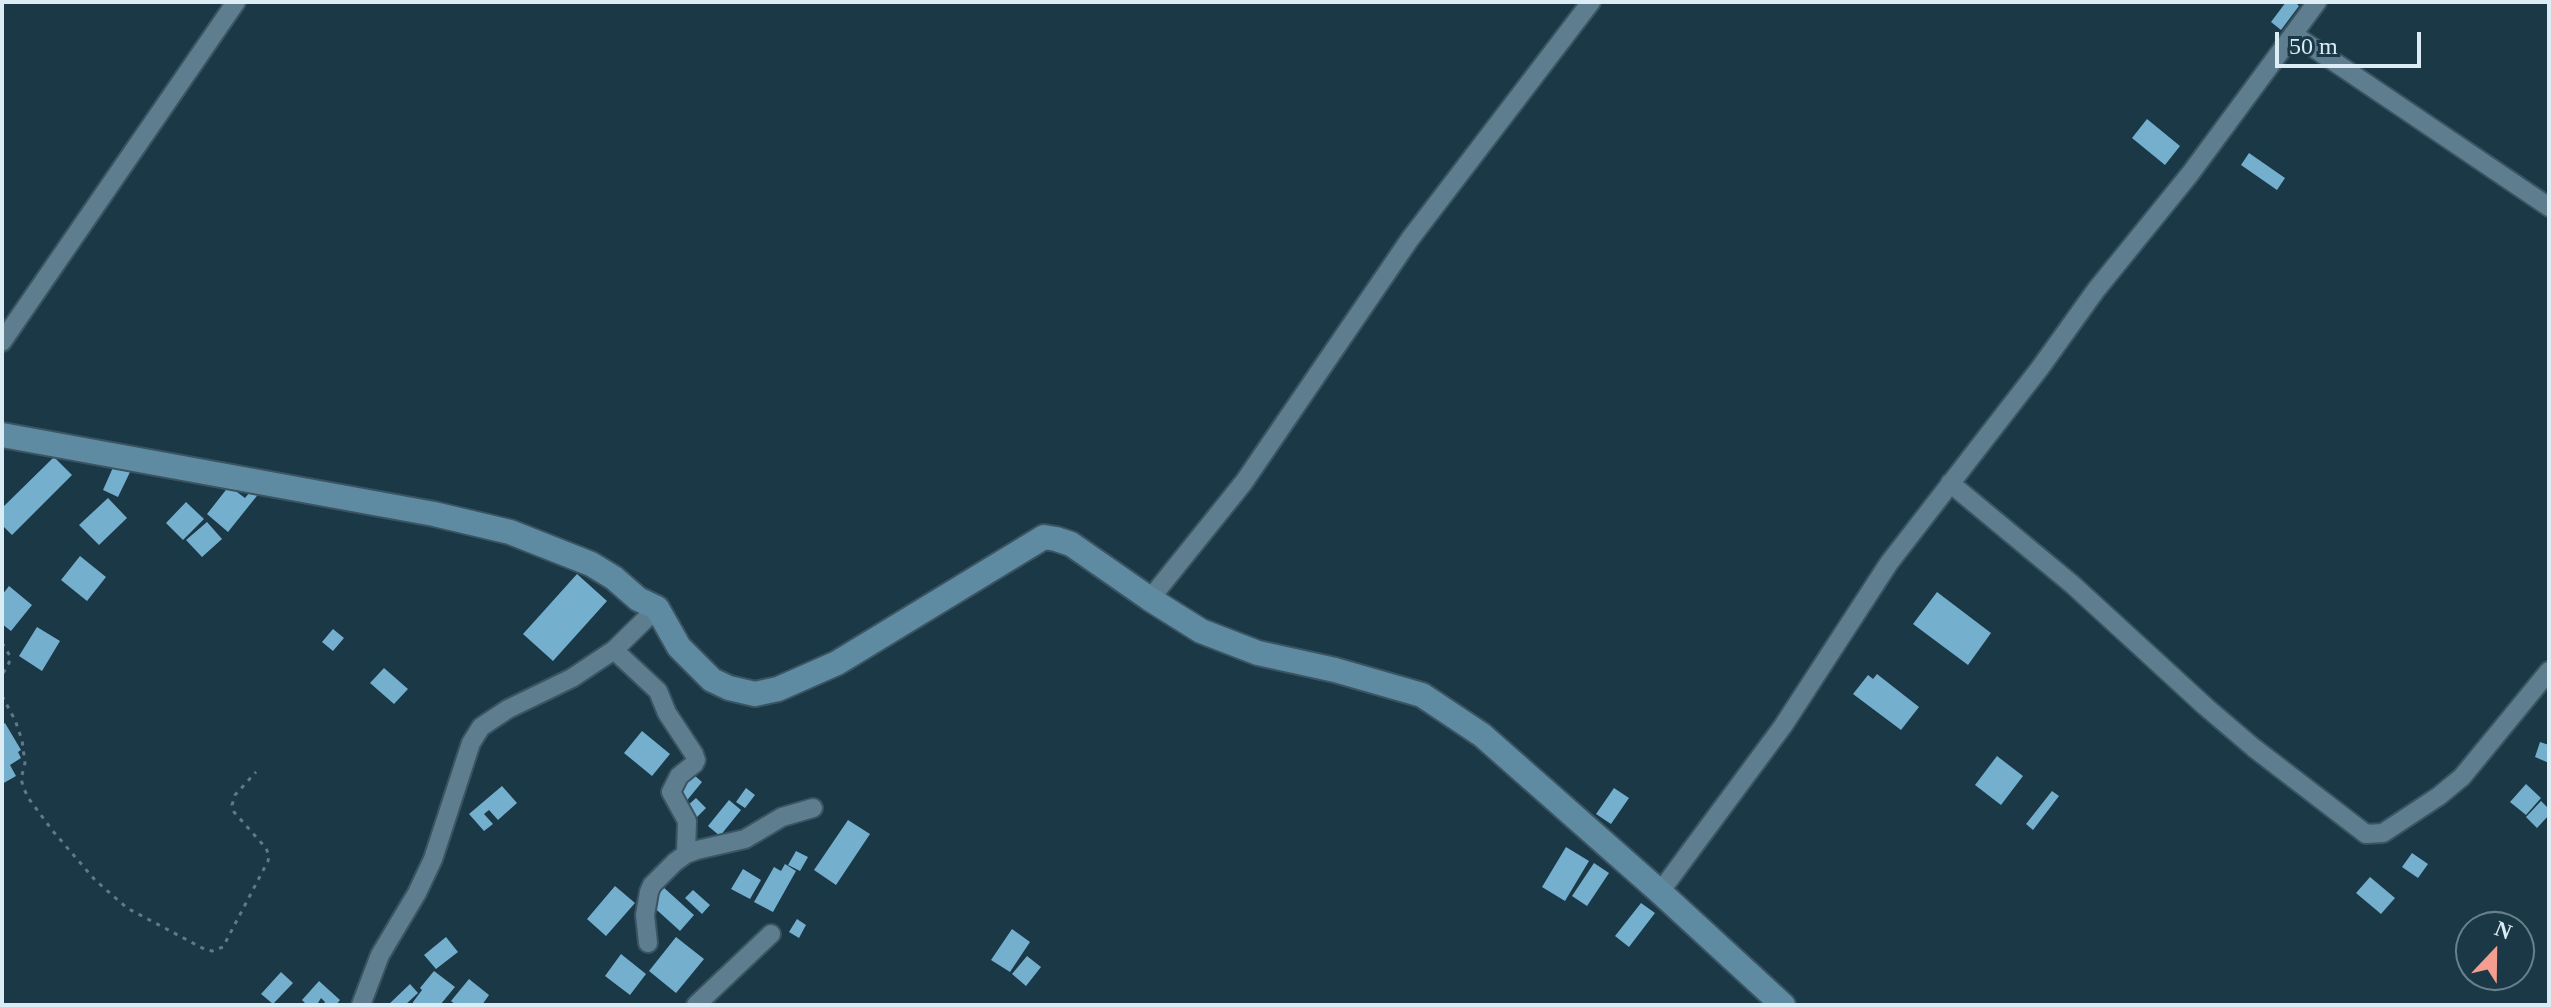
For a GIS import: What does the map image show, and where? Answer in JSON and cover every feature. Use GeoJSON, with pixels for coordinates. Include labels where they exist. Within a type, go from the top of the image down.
{"type":"FeatureCollection","features":[{"type":"Feature","properties":{"kind":"street"},"geometry":{"type":"LineString","coordinates":[[2,342],[236,2]]}},
{"type":"Feature","properties":{"kind":"street"},"geometry":{"type":"LineString","coordinates":[[1150,599],[1244,482],[1410,239],[1591,2]]}},
{"type":"Feature","properties":{"kind":"street"},"geometry":{"type":"LineString","coordinates":[[1660,892],[1783,726],[1889,563],[2040,368],[2096,290],[2190,174],[2317,2]]}},
{"type":"Feature","properties":{"kind":"street"},"geometry":{"type":"LineString","coordinates":[[2293,34],[2549,207]]}},
{"type":"Feature","properties":{"kind":"street"},"geometry":{"type":"LineString","coordinates":[[2,435],[434,514],[510,532],[591,564],[614,578],[638,599],[657,608],[679,647],[712,680],[755,694],[778,689],[837,663],[1044,537],[1071,544],[1201,631],[1258,653],[1363,677],[1422,695],[1482,735],[1783,1005]]}},
{"type":"Feature","properties":{"kind":"street"},"geometry":{"type":"LineString","coordinates":[[1950,483],[2073,585],[2218,718],[2366,834],[2383,833],[2462,777],[2549,671]]}},
{"type":"Feature","properties":{"kind":"street"},"geometry":{"type":"LineString","coordinates":[[361,1005],[380,955],[417,893],[433,859],[471,743],[481,727],[508,709],[572,678],[614,650],[657,608]]}},
{"type":"Feature","properties":{"kind":"street"},"geometry":{"type":"LineString","coordinates":[[614,650],[658,691],[667,713],[694,754],[694,764],[679,776],[671,792],[687,821],[686,854]]}},
{"type":"Feature","properties":{"kind":"street"},"geometry":{"type":"LineString","coordinates":[[648,943],[645,915],[649,892],[663,873],[686,854],[745,839],[782,817],[813,808]]}},
{"type":"Feature","properties":{"kind":"street"},"geometry":{"type":"LineString","coordinates":[[696,1005],[771,934]]}},
{"type":"Feature","properties":{"kind":"path"},"geometry":{"type":"LineString","coordinates":[[2,643],[10,656],[2,675]]}},
{"type":"Feature","properties":{"kind":"path"},"geometry":{"type":"LineString","coordinates":[[2,696],[22,740],[25,763],[21,779],[24,789],[52,830],[95,880],[127,908],[206,950],[223,947],[268,861],[266,848],[234,812],[232,805],[235,795],[256,772]]}},
{"type":"Feature","properties":{"kind":"building"},"geometry":{"type":"Polygon","coordinates":[[[2286,2],[2295,2],[2299,6],[2281,30],[2271,22],[2286,2]]]}},
{"type":"Feature","properties":{"kind":"building"},"geometry":{"type":"Polygon","coordinates":[[[2147,119],[2180,146],[2165,165],[2132,138],[2147,119]]]}},
{"type":"Feature","properties":{"kind":"building"},"geometry":{"type":"Polygon","coordinates":[[[2249,153],[2285,178],[2277,190],[2241,165],[2249,153]]]}},
{"type":"Feature","properties":{"kind":"building"},"geometry":{"type":"Polygon","coordinates":[[[54,457],[72,475],[12,535],[2,525],[2,508],[54,457]]]}},
{"type":"Feature","properties":{"kind":"building"},"geometry":{"type":"Polygon","coordinates":[[[115,463],[131,470],[118,497],[103,490],[115,463]]]}},
{"type":"Feature","properties":{"kind":"building"},"geometry":{"type":"Polygon","coordinates":[[[229,486],[245,498],[254,487],[260,492],[228,532],[207,514],[229,486]]]}},
{"type":"Feature","properties":{"kind":"building"},"geometry":{"type":"Polygon","coordinates":[[[108,498],[127,518],[99,545],[79,525],[108,498]]]}},
{"type":"Feature","properties":{"kind":"building"},"geometry":{"type":"Polygon","coordinates":[[[186,502],[204,519],[183,540],[166,523],[186,502]]]}},
{"type":"Feature","properties":{"kind":"building"},"geometry":{"type":"Polygon","coordinates":[[[207,522],[222,539],[202,557],[186,540],[207,522]]]}},
{"type":"Feature","properties":{"kind":"building"},"geometry":{"type":"Polygon","coordinates":[[[80,556],[106,577],[87,601],[61,580],[80,556]]]}},
{"type":"Feature","properties":{"kind":"building"},"geometry":{"type":"Polygon","coordinates":[[[577,574],[607,601],[553,661],[523,634],[577,574]]]}},
{"type":"Feature","properties":{"kind":"building"},"geometry":{"type":"Polygon","coordinates":[[[9,586],[32,605],[11,631],[2,624],[2,595],[9,586]]]}},
{"type":"Feature","properties":{"kind":"building"},"geometry":{"type":"Polygon","coordinates":[[[1937,592],[1991,633],[1968,665],[1913,624],[1937,592]]]}},
{"type":"Feature","properties":{"kind":"building"},"geometry":{"type":"Polygon","coordinates":[[[37,627],[60,641],[42,671],[19,656],[37,627]]]}},
{"type":"Feature","properties":{"kind":"building"},"geometry":{"type":"Polygon","coordinates":[[[333,629],[344,638],[333,651],[322,642],[333,629]]]}},
{"type":"Feature","properties":{"kind":"building"},"geometry":{"type":"Polygon","coordinates":[[[384,668],[408,689],[394,704],[370,683],[384,668]]]}},
{"type":"Feature","properties":{"kind":"building"},"geometry":{"type":"Polygon","coordinates":[[[1877,674],[1919,707],[1901,730],[1853,694],[1868,675],[1873,679],[1877,674]]]}},
{"type":"Feature","properties":{"kind":"building"},"geometry":{"type":"Polygon","coordinates":[[[5,723],[21,750],[18,752],[21,758],[10,765],[16,776],[2,784],[2,725],[5,723]]]}},
{"type":"Feature","properties":{"kind":"building"},"geometry":{"type":"Polygon","coordinates":[[[642,731],[670,754],[652,776],[624,753],[642,731]]]}},
{"type":"Feature","properties":{"kind":"building"},"geometry":{"type":"Polygon","coordinates":[[[2540,742],[2549,745],[2549,763],[2535,757],[2540,742]]]}},
{"type":"Feature","properties":{"kind":"building"},"geometry":{"type":"Polygon","coordinates":[[[1997,756],[2023,776],[2001,805],[1975,785],[1997,756]]]}},
{"type":"Feature","properties":{"kind":"building"},"geometry":{"type":"Polygon","coordinates":[[[694,775],[702,782],[684,804],[676,797],[694,775]]]}},
{"type":"Feature","properties":{"kind":"building"},"geometry":{"type":"Polygon","coordinates":[[[2526,784],[2541,798],[2526,815],[2510,802],[2526,784]]]}},
{"type":"Feature","properties":{"kind":"building"},"geometry":{"type":"Polygon","coordinates":[[[502,786],[517,803],[498,820],[489,810],[484,814],[493,824],[484,831],[469,814],[502,786]]]}},
{"type":"Feature","properties":{"kind":"building"},"geometry":{"type":"Polygon","coordinates":[[[746,788],[755,795],[745,808],[736,802],[746,788]]]}},
{"type":"Feature","properties":{"kind":"building"},"geometry":{"type":"Polygon","coordinates":[[[1614,788],[1629,798],[1611,824],[1596,814],[1614,788]]]}},
{"type":"Feature","properties":{"kind":"building"},"geometry":{"type":"Polygon","coordinates":[[[2052,791],[2059,796],[2033,830],[2026,824],[2052,791]]]}},
{"type":"Feature","properties":{"kind":"building"},"geometry":{"type":"Polygon","coordinates":[[[696,798],[706,808],[696,818],[686,807],[696,798]]]}},
{"type":"Feature","properties":{"kind":"building"},"geometry":{"type":"Polygon","coordinates":[[[729,800],[741,810],[720,836],[708,826],[729,800]]]}},
{"type":"Feature","properties":{"kind":"building"},"geometry":{"type":"Polygon","coordinates":[[[2541,801],[2549,809],[2549,815],[2537,828],[2526,817],[2541,801]]]}},
{"type":"Feature","properties":{"kind":"building"},"geometry":{"type":"Polygon","coordinates":[[[848,820],[870,834],[836,885],[814,870],[848,820]]]}},
{"type":"Feature","properties":{"kind":"building"},"geometry":{"type":"Polygon","coordinates":[[[1566,847],[1589,861],[1565,901],[1542,887],[1566,847]]]}},
{"type":"Feature","properties":{"kind":"building"},"geometry":{"type":"Polygon","coordinates":[[[796,851],[808,857],[800,871],[788,865],[796,851]]]}},
{"type":"Feature","properties":{"kind":"building"},"geometry":{"type":"Polygon","coordinates":[[[2412,853],[2428,864],[2418,878],[2402,867],[2412,853]]]}},
{"type":"Feature","properties":{"kind":"building"},"geometry":{"type":"Polygon","coordinates":[[[1594,863],[1609,873],[1587,906],[1572,896],[1594,863]]]}},
{"type":"Feature","properties":{"kind":"building"},"geometry":{"type":"Polygon","coordinates":[[[785,864],[796,871],[773,912],[754,902],[774,867],[781,871],[785,864]]]}},
{"type":"Feature","properties":{"kind":"building"},"geometry":{"type":"Polygon","coordinates":[[[743,869],[761,880],[750,899],[731,889],[743,869]]]}},
{"type":"Feature","properties":{"kind":"building"},"geometry":{"type":"Polygon","coordinates":[[[2370,877],[2395,898],[2381,914],[2356,893],[2370,877]]]}},
{"type":"Feature","properties":{"kind":"building"},"geometry":{"type":"Polygon","coordinates":[[[615,886],[635,903],[606,936],[587,919],[615,886]]]}},
{"type":"Feature","properties":{"kind":"building"},"geometry":{"type":"Polygon","coordinates":[[[662,886],[694,915],[680,931],[648,902],[662,886]]]}},
{"type":"Feature","properties":{"kind":"building"},"geometry":{"type":"Polygon","coordinates":[[[693,890],[710,905],[702,914],[685,898],[693,890]]]}},
{"type":"Feature","properties":{"kind":"building"},"geometry":{"type":"Polygon","coordinates":[[[1641,903],[1655,913],[1629,947],[1615,936],[1641,903]]]}},
{"type":"Feature","properties":{"kind":"building"},"geometry":{"type":"Polygon","coordinates":[[[797,919],[806,925],[799,938],[789,932],[797,919]]]}},
{"type":"Feature","properties":{"kind":"building"},"geometry":{"type":"Polygon","coordinates":[[[1012,929],[1030,942],[1010,972],[991,960],[1012,929]]]}},
{"type":"Feature","properties":{"kind":"building"},"geometry":{"type":"Polygon","coordinates":[[[446,937],[458,952],[436,969],[424,955],[446,937]]]}},
{"type":"Feature","properties":{"kind":"building"},"geometry":{"type":"Polygon","coordinates":[[[676,937],[704,959],[676,993],[649,971],[676,937]]]}},
{"type":"Feature","properties":{"kind":"building"},"geometry":{"type":"Polygon","coordinates":[[[621,954],[646,974],[630,995],[605,976],[621,954]]]}},
{"type":"Feature","properties":{"kind":"building"},"geometry":{"type":"Polygon","coordinates":[[[1027,956],[1041,967],[1026,986],[1012,974],[1027,956]]]}},
{"type":"Feature","properties":{"kind":"building"},"geometry":{"type":"Polygon","coordinates":[[[434,971],[455,987],[440,1005],[413,1005],[422,990],[420,988],[434,971]]]}},
{"type":"Feature","properties":{"kind":"building"},"geometry":{"type":"Polygon","coordinates":[[[281,972],[293,983],[273,1004],[261,994],[281,972]]]}},
{"type":"Feature","properties":{"kind":"building"},"geometry":{"type":"Polygon","coordinates":[[[469,979],[489,995],[482,1005],[456,1005],[451,1001],[469,979]]]}},
{"type":"Feature","properties":{"kind":"building"},"geometry":{"type":"Polygon","coordinates":[[[319,981],[340,1000],[336,1005],[323,1005],[325,1002],[321,998],[318,1003],[321,1005],[307,1005],[302,1000],[319,981]]]}},
{"type":"Feature","properties":{"kind":"building"},"geometry":{"type":"Polygon","coordinates":[[[410,984],[418,993],[405,1005],[388,1005],[410,984]]]}}]}
